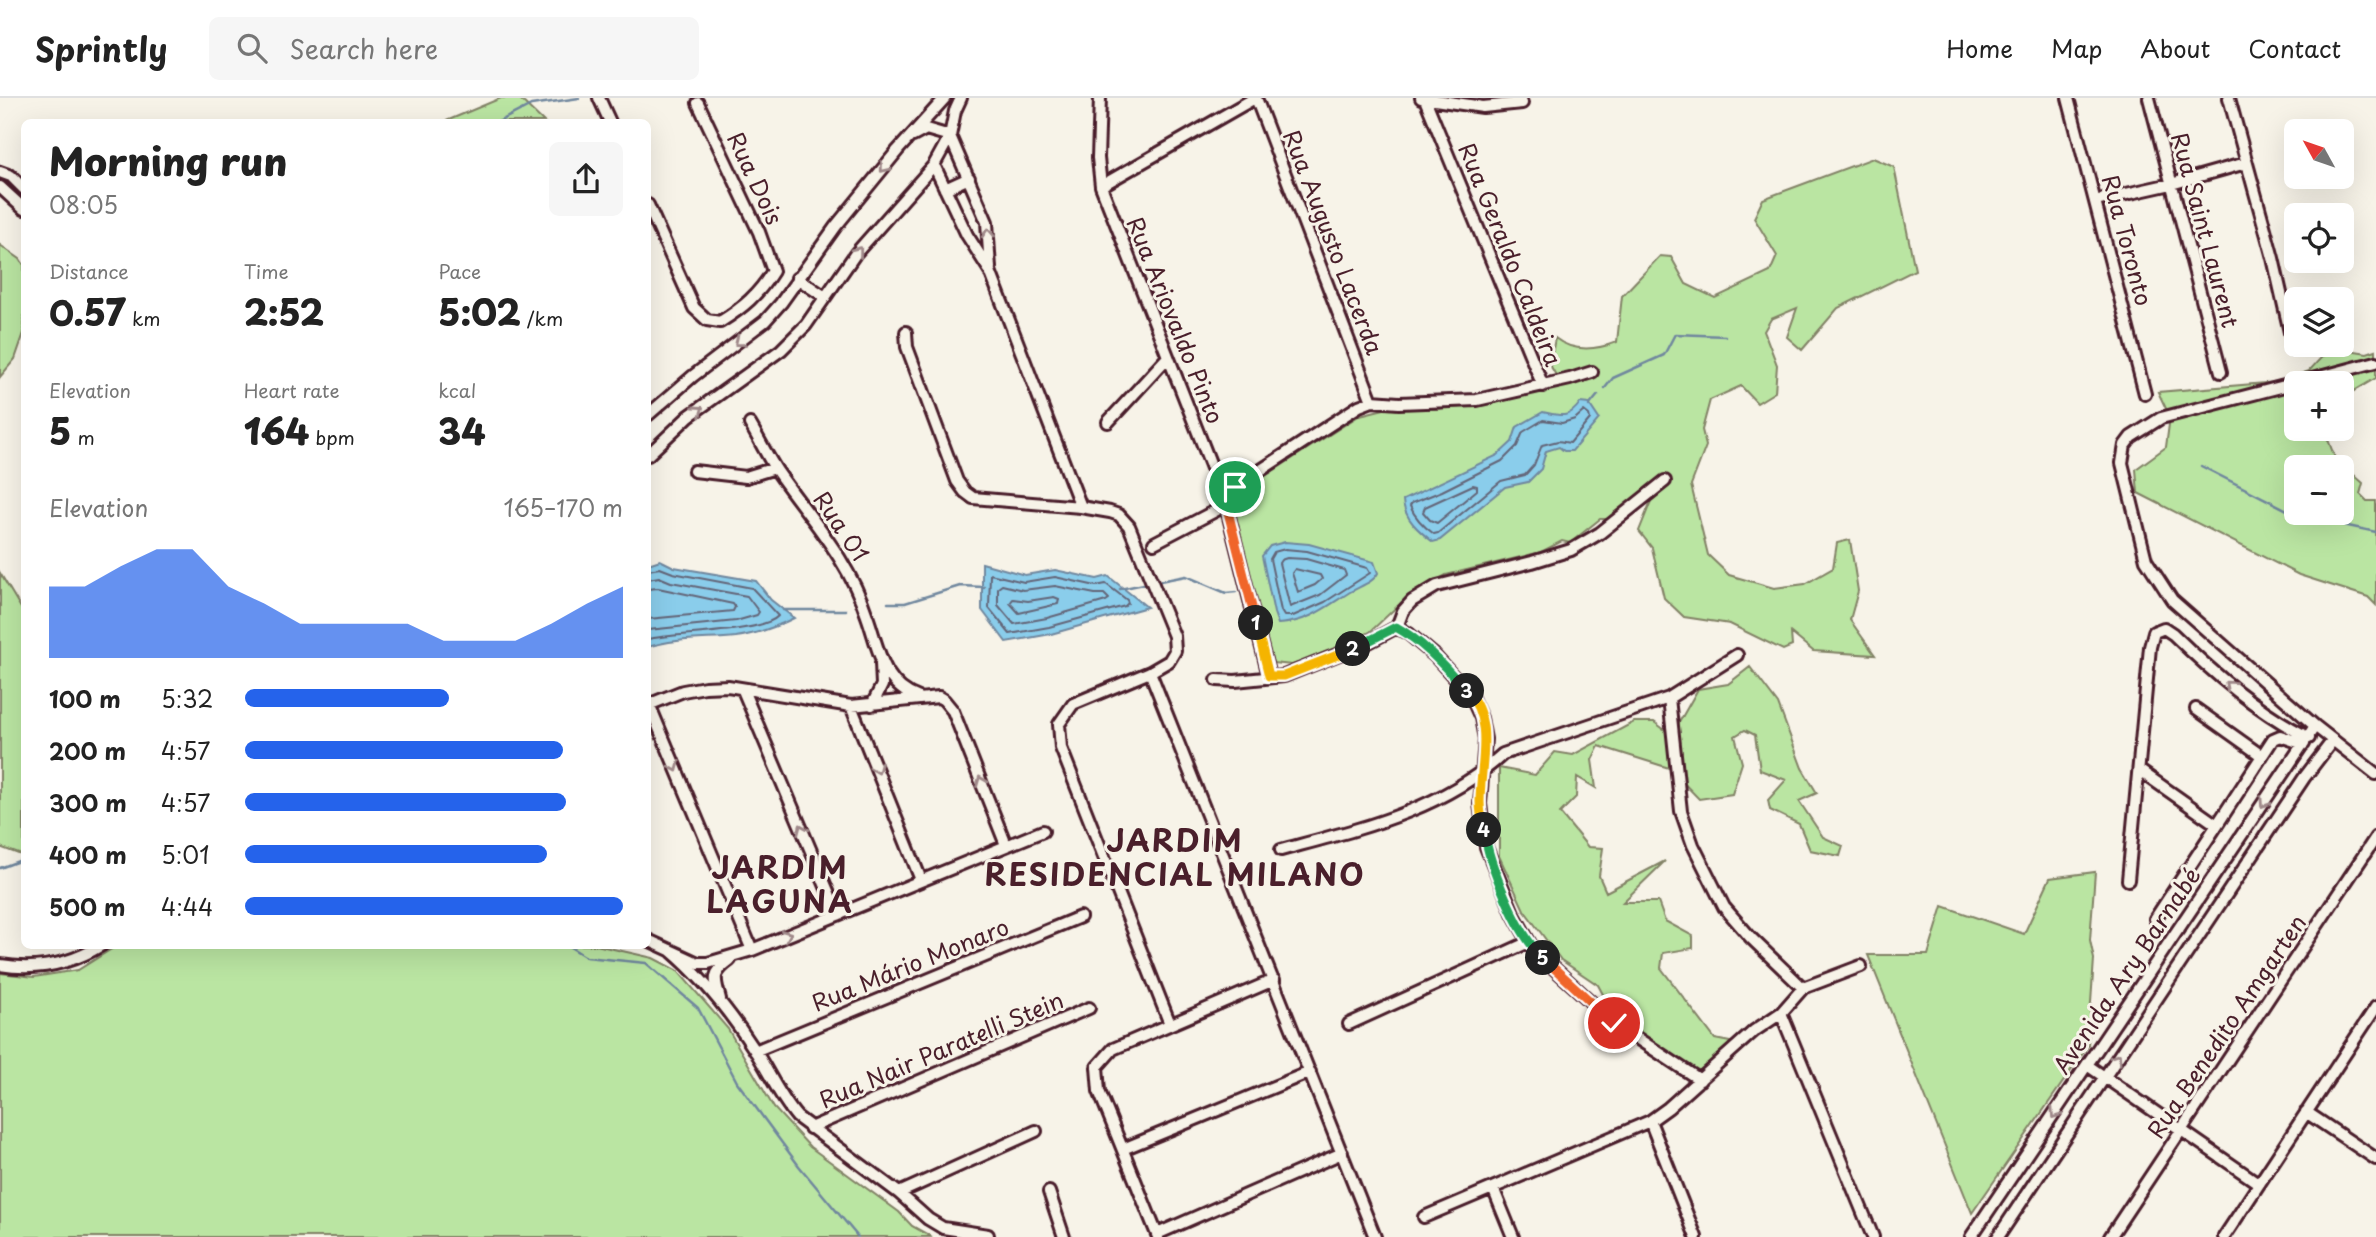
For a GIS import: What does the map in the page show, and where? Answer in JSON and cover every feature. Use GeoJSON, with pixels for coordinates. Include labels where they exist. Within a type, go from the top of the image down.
{"type":"FeatureCollection","features":[{"type":"Feature","properties":{"kind":"street"},"geometry":{"type":"LineString","coordinates":[[599,98],[609,119]]}},
{"type":"Feature","properties":{"kind":"street"},"geometry":{"type":"LineString","coordinates":[[651,413],[765,321],[782,303],[836,226],[909,137],[945,98]]}},
{"type":"Feature","properties":{"kind":"street"},"geometry":{"type":"LineString","coordinates":[[651,452],[689,416],[781,351],[806,325],[856,253],[934,165],[950,136],[955,111],[961,98]]}},
{"type":"Feature","properties":{"kind":"street","name":"Rua Ariovaldo Pinto"},"geometry":{"type":"LineString","coordinates":[[1100,98],[1098,159],[1101,186],[1225,500],[1269,676]]}},
{"type":"Feature","properties":{"kind":"street"},"geometry":{"type":"LineString","coordinates":[[1101,186],[1256,98]]}},
{"type":"Feature","properties":{"kind":"street","name":"Rua Augusto Lacerda"},"geometry":{"type":"LineString","coordinates":[[1256,98],[1372,401]]}},
{"type":"Feature","properties":{"kind":"street","name":"Rua Toronto"},"geometry":{"type":"LineString","coordinates":[[2068,98],[2145,394]]}},
{"type":"Feature","properties":{"kind":"street","name":"Rua Saint Laurent"},"geometry":{"type":"LineString","coordinates":[[2148,98],[2221,372]]}},
{"type":"Feature","properties":{"kind":"street"},"geometry":{"type":"LineString","coordinates":[[2229,98],[2284,306]]}},
{"type":"Feature","properties":{"kind":"street"},"geometry":{"type":"LineString","coordinates":[[1423,99],[1483,107],[1522,103]]}},
{"type":"Feature","properties":{"kind":"street","name":"Rua Geraldo Caldeira"},"geometry":{"type":"LineString","coordinates":[[1423,99],[1543,386]]}},
{"type":"Feature","properties":{"kind":"street","name":"Rua Dois"},"geometry":{"type":"LineString","coordinates":[[651,212],[694,307],[707,320],[720,323],[740,310],[761,291],[773,271],[759,232],[698,103]]}},
{"type":"Feature","properties":{"kind":"street"},"geometry":{"type":"LineString","coordinates":[[909,137],[926,130],[950,136]]}},
{"type":"Feature","properties":{"kind":"street"},"geometry":{"type":"LineString","coordinates":[[950,136],[987,222],[990,271]]}},
{"type":"Feature","properties":{"kind":"street"},"geometry":{"type":"LineString","coordinates":[[2095,201],[2246,163]]}},
{"type":"Feature","properties":{"kind":"street"},"geometry":{"type":"LineString","coordinates":[[934,165],[967,235],[990,271],[1081,507]]}},
{"type":"Feature","properties":{"kind":"street"},"geometry":{"type":"LineString","coordinates":[[0,172],[11,176],[21,186]]}},
{"type":"Feature","properties":{"kind":"street"},"geometry":{"type":"LineString","coordinates":[[945,189],[970,178]]}},
{"type":"Feature","properties":{"kind":"street"},"geometry":{"type":"LineString","coordinates":[[0,187],[21,206]]}},
{"type":"Feature","properties":{"kind":"street"},"geometry":{"type":"LineString","coordinates":[[797,278],[825,297]]}},
{"type":"Feature","properties":{"kind":"street"},"geometry":{"type":"LineString","coordinates":[[906,332],[907,347],[957,481],[965,492],[973,498],[1081,507],[1119,515],[1129,526],[1175,643],[1174,657],[1150,672],[1073,704],[1059,724],[1061,748],[1170,1024]]}},
{"type":"Feature","properties":{"kind":"street"},"geometry":{"type":"LineString","coordinates":[[1108,422],[1167,358]]}},
{"type":"Feature","properties":{"kind":"street"},"geometry":{"type":"LineString","coordinates":[[2342,371],[2376,362]]}},
{"type":"Feature","properties":{"kind":"street"},"geometry":{"type":"LineString","coordinates":[[1154,543],[1217,510],[1235,487],[1359,406],[1372,401],[1399,403],[1477,400],[1592,372]]}},
{"type":"Feature","properties":{"kind":"street"},"geometry":{"type":"LineString","coordinates":[[2284,386],[2161,418],[2131,437],[2125,445],[2122,463],[2146,560],[2162,588],[2183,610],[2315,726],[2376,774]]}},
{"type":"Feature","properties":{"kind":"street","name":"Rua 01"},"geometry":{"type":"LineString","coordinates":[[750,424],[775,468],[842,558],[867,613],[881,660],[882,685],[872,705]]}},
{"type":"Feature","properties":{"kind":"street"},"geometry":{"type":"LineString","coordinates":[[694,471],[746,477],[775,468]]}},
{"type":"Feature","properties":{"kind":"street"},"geometry":{"type":"LineString","coordinates":[[1217,680],[1236,681],[1284,676],[1369,642],[1396,627],[1403,611],[1412,601],[1437,586],[1571,550],[1600,533],[1665,481]]}},
{"type":"Feature","properties":{"kind":"street"},"geometry":{"type":"LineString","coordinates":[[1396,627],[1434,655],[1471,696],[1485,739],[1480,804],[1486,847],[1513,913],[1533,949],[1614,1023],[1700,1080]]}},
{"type":"Feature","properties":{"kind":"street"},"geometry":{"type":"LineString","coordinates":[[2128,880],[2150,647],[2154,632],[2164,628],[2237,692],[2306,741]]}},
{"type":"Feature","properties":{"kind":"street"},"geometry":{"type":"LineString","coordinates":[[1281,850],[1373,825],[1412,811],[1482,773],[1503,754],[1669,698],[1737,655]]}},
{"type":"Feature","properties":{"kind":"street","name":"Rua 01"},"geometry":{"type":"LineString","coordinates":[[881,660],[899,688],[922,699]]}},
{"type":"Feature","properties":{"kind":"street"},"geometry":{"type":"LineString","coordinates":[[1150,672],[1375,1237]]}},
{"type":"Feature","properties":{"kind":"street"},"geometry":{"type":"LineString","coordinates":[[651,704],[683,691],[705,687],[728,687],[851,706],[936,697],[944,700],[953,711],[1006,845]]}},
{"type":"Feature","properties":{"kind":"street"},"geometry":{"type":"LineString","coordinates":[[743,690],[838,915]]}},
{"type":"Feature","properties":{"kind":"street"},"geometry":{"type":"LineString","coordinates":[[1669,698],[1681,811],[1693,845],[1724,907],[1751,938],[1803,988]]}},
{"type":"Feature","properties":{"kind":"street"},"geometry":{"type":"LineString","coordinates":[[851,706],[922,880]]}},
{"type":"Feature","properties":{"kind":"street"},"geometry":{"type":"LineString","coordinates":[[2196,709],[2262,756]]}},
{"type":"Feature","properties":{"kind":"street"},"geometry":{"type":"LineString","coordinates":[[651,712],[752,950]]}},
{"type":"Feature","properties":{"kind":"street","name":"Avenida Ary Barnabé"},"geometry":{"type":"LineString","coordinates":[[1971,1237],[2315,726]]}},
{"type":"Feature","properties":{"kind":"street"},"geometry":{"type":"LineString","coordinates":[[2155,919],[2273,739],[2280,736],[2306,741]]}},
{"type":"Feature","properties":{"kind":"street","name":"Avenida Ary Barnabé"},"geometry":{"type":"LineString","coordinates":[[1998,1237],[2304,778],[2333,740]]}},
{"type":"Feature","properties":{"kind":"street"},"geometry":{"type":"LineString","coordinates":[[2287,770],[2304,778]]}},
{"type":"Feature","properties":{"kind":"street"},"geometry":{"type":"LineString","coordinates":[[2139,771],[2217,825]]}},
{"type":"Feature","properties":{"kind":"street"},"geometry":{"type":"LineString","coordinates":[[651,941],[698,963],[736,956],[1043,831]]}},
{"type":"Feature","properties":{"kind":"street","name":"Rua Benedito Amgarten"},"geometry":{"type":"LineString","coordinates":[[2110,1237],[2376,837]]}},
{"type":"Feature","properties":{"kind":"street","name":"Rua Mário Monaro"},"geometry":{"type":"LineString","coordinates":[[755,1051],[1080,917]]}},
{"type":"Feature","properties":{"kind":"street"},"geometry":{"type":"LineString","coordinates":[[1349,1024],[1529,942]]}},
{"type":"Feature","properties":{"kind":"street"},"geometry":{"type":"LineString","coordinates":[[0,965],[21,968],[50,966],[96,949]]}},
{"type":"Feature","properties":{"kind":"street"},"geometry":{"type":"LineString","coordinates":[[670,950],[722,1003],[755,1051],[785,1103],[810,1128],[899,1193],[928,1219],[943,1228],[988,1236]]}},
{"type":"Feature","properties":{"kind":"street"},"geometry":{"type":"LineString","coordinates":[[722,1003],[715,983],[715,974],[736,956]]}},
{"type":"Feature","properties":{"kind":"street"},"geometry":{"type":"LineString","coordinates":[[1424,1217],[1650,1121],[1755,1031],[1781,1013],[1803,988],[1861,966]]}},
{"type":"Feature","properties":{"kind":"street"},"geometry":{"type":"LineString","coordinates":[[1274,979],[1112,1049],[1097,1067],[1099,1091],[1158,1236],[1342,1153]]}},
{"type":"Feature","properties":{"kind":"street"},"geometry":{"type":"LineString","coordinates":[[2224,1237],[2376,1007]]}},
{"type":"Feature","properties":{"kind":"street","name":"Rua Nair Paratelli Stein"},"geometry":{"type":"LineString","coordinates":[[810,1128],[1089,1008]]}},
{"type":"Feature","properties":{"kind":"street"},"geometry":{"type":"LineString","coordinates":[[1781,1013],[1873,1237]]}},
{"type":"Feature","properties":{"kind":"street"},"geometry":{"type":"LineString","coordinates":[[2087,1065],[2258,1184]]}},
{"type":"Feature","properties":{"kind":"street"},"geometry":{"type":"LineString","coordinates":[[1123,1149],[1310,1072]]}},
{"type":"Feature","properties":{"kind":"street"},"geometry":{"type":"LineString","coordinates":[[2306,1112],[2376,1159]]}},
{"type":"Feature","properties":{"kind":"street"},"geometry":{"type":"LineString","coordinates":[[1650,1121],[1696,1237]]}},
{"type":"Feature","properties":{"kind":"street"},"geometry":{"type":"LineString","coordinates":[[899,1193],[1036,1131]]}},
{"type":"Feature","properties":{"kind":"street"},"geometry":{"type":"LineString","coordinates":[[1493,1188],[1513,1237]]}},
{"type":"Feature","properties":{"kind":"street"},"geometry":{"type":"LineString","coordinates":[[1049,1192],[1064,1237]]}},
{"type":"Feature","properties":{"kind":"green space"},"geometry":{"type":"Polygon","coordinates":[[[501,98],[519,98],[541,119],[451,119],[501,98]]]}},
{"type":"Feature","properties":{"kind":"green space"},"geometry":{"type":"Polygon","coordinates":[[[1873,158],[1894,167],[1915,270],[1838,308],[1802,350],[1787,337],[1797,308],[1771,319],[1764,331],[1777,365],[1775,392],[1757,403],[1741,386],[1710,400],[1702,430],[1706,446],[1691,485],[1708,555],[1729,575],[1774,588],[1805,584],[1833,568],[1837,543],[1850,540],[1858,591],[1850,620],[1875,655],[1813,651],[1791,633],[1792,646],[1783,650],[1730,624],[1684,617],[1664,598],[1652,548],[1639,531],[1651,501],[1646,489],[1620,519],[1600,519],[1570,543],[1562,541],[1541,552],[1446,575],[1406,598],[1370,632],[1325,654],[1292,665],[1273,663],[1228,506],[1245,489],[1360,415],[1388,408],[1436,409],[1490,403],[1542,391],[1560,382],[1550,365],[1555,338],[1570,346],[1585,349],[1617,342],[1622,296],[1660,256],[1671,257],[1686,284],[1715,298],[1770,272],[1777,256],[1754,218],[1763,199],[1873,158]]]}},
{"type":"Feature","properties":{"kind":"green space"},"geometry":{"type":"Polygon","coordinates":[[[0,245],[21,260],[21,342],[15,359],[0,377],[0,245]]]}},
{"type":"Feature","properties":{"kind":"green space"},"geometry":{"type":"Polygon","coordinates":[[[2376,350],[2376,378],[2354,391],[2354,371],[2309,371],[2322,357],[2354,357],[2354,351],[2367,353],[2376,350]]]}},
{"type":"Feature","properties":{"kind":"green space"},"geometry":{"type":"Polygon","coordinates":[[[2284,380],[2284,441],[2329,441],[2334,455],[2284,455],[2284,525],[2354,525],[2354,475],[2363,483],[2360,494],[2367,501],[2376,501],[2376,605],[2368,597],[2299,575],[2138,493],[2136,469],[2166,447],[2170,417],[2158,392],[2284,380]]]}},
{"type":"Feature","properties":{"kind":"green space"},"geometry":{"type":"Polygon","coordinates":[[[0,573],[21,608],[21,855],[0,847],[0,573]]]}},
{"type":"Feature","properties":{"kind":"green space"},"geometry":{"type":"Polygon","coordinates":[[[1750,667],[1778,704],[1802,768],[1817,793],[1799,801],[1823,837],[1843,846],[1840,856],[1810,850],[1799,824],[1770,810],[1768,800],[1786,780],[1760,770],[1755,735],[1745,730],[1735,736],[1742,763],[1732,794],[1699,799],[1669,768],[1599,746],[1592,760],[1596,788],[1577,777],[1576,797],[1560,813],[1588,847],[1603,848],[1599,876],[1606,892],[1665,861],[1623,902],[1658,902],[1665,921],[1693,936],[1693,948],[1663,953],[1661,968],[1715,1039],[1735,1043],[1727,1065],[1701,1074],[1615,1017],[1598,985],[1561,960],[1524,910],[1499,856],[1499,768],[1535,775],[1555,752],[1573,755],[1634,722],[1654,722],[1672,735],[1698,689],[1728,684],[1750,667]]]}},
{"type":"Feature","properties":{"kind":"green space"},"geometry":{"type":"Polygon","coordinates":[[[2095,872],[2090,940],[2094,959],[2088,1046],[1972,1213],[1868,955],[1928,955],[1943,906],[2024,934],[2050,878],[2095,872]]]}},
{"type":"Feature","properties":{"kind":"green space"},"geometry":{"type":"Polygon","coordinates":[[[112,949],[614,949],[653,958],[678,971],[728,1029],[774,1108],[810,1147],[899,1212],[912,1226],[932,1237],[0,1237],[0,973],[34,977],[78,970],[112,949]]]}},
{"type":"Feature","properties":{"kind":"water"},"geometry":{"type":"Polygon","coordinates":[[[1580,403],[1589,404],[1599,419],[1572,451],[1564,451],[1559,447],[1546,451],[1541,469],[1528,482],[1505,487],[1440,540],[1433,542],[1409,519],[1403,500],[1498,455],[1512,442],[1517,427],[1543,412],[1564,415],[1572,412],[1580,403]]]}},
{"type":"Feature","properties":{"kind":"water"},"geometry":{"type":"Polygon","coordinates":[[[1285,542],[1309,544],[1374,562],[1378,573],[1370,582],[1317,613],[1278,624],[1262,556],[1270,546],[1285,542]]]}},
{"type":"Feature","properties":{"kind":"water"},"geometry":{"type":"Polygon","coordinates":[[[660,560],[674,567],[756,581],[771,600],[794,618],[743,636],[651,646],[651,563],[660,560]]]}},
{"type":"Feature","properties":{"kind":"water"},"geometry":{"type":"Polygon","coordinates":[[[982,563],[1025,575],[1055,570],[1097,579],[1108,576],[1147,607],[1051,634],[1006,642],[982,610],[982,563]]]}},
{"type":"Feature","properties":{"kind":"waterway"},"geometry":{"type":"LineString","coordinates":[[504,119],[531,105],[579,98]]}},
{"type":"Feature","properties":{"kind":"waterway"},"geometry":{"type":"LineString","coordinates":[[1605,388],[1613,378],[1664,355],[1675,334],[1725,336]]}},
{"type":"Feature","properties":{"kind":"waterway"},"geometry":{"type":"LineString","coordinates":[[1589,406],[1598,395]]}},
{"type":"Feature","properties":{"kind":"waterway"},"geometry":{"type":"LineString","coordinates":[[2201,466],[2297,515],[2376,532]]}},
{"type":"Feature","properties":{"kind":"waterway"},"geometry":{"type":"LineString","coordinates":[[1160,581],[1186,576],[1226,593],[1236,592]]}},
{"type":"Feature","properties":{"kind":"waterway"},"geometry":{"type":"LineString","coordinates":[[1120,589],[1144,584]]}},
{"type":"Feature","properties":{"kind":"waterway"},"geometry":{"type":"LineString","coordinates":[[888,603],[905,603],[960,586],[984,587]]}},
{"type":"Feature","properties":{"kind":"waterway"},"geometry":{"type":"LineString","coordinates":[[783,610],[846,610]]}},
{"type":"Feature","properties":{"kind":"waterway"},"geometry":{"type":"LineString","coordinates":[[0,868],[21,860]]}},
{"type":"Feature","properties":{"kind":"waterway"},"geometry":{"type":"LineString","coordinates":[[573,949],[586,957],[646,963],[698,1008],[737,1082],[799,1166],[858,1237]]}},
{"type":"Feature","properties":{"kind":"district","name":"JARDIM RESIDENCIAL MILANO"},"geometry":{"type":"Point","coordinates":[1175,856]}},
{"type":"Feature","properties":{"kind":"district","name":"JARDIM LAGUNA"},"geometry":{"type":"Point","coordinates":[780,883]}},
{"type":"Feature","properties":{"kind":"route"},"geometry":{"type":"LineString","coordinates":[[1235,487],[1225,500],[1269,676],[1284,676],[1329,659],[1396,627],[1434,655],[1471,696],[1480,718],[1485,739],[1480,804],[1486,847],[1513,913],[1533,949],[1614,1023]]}}]}
